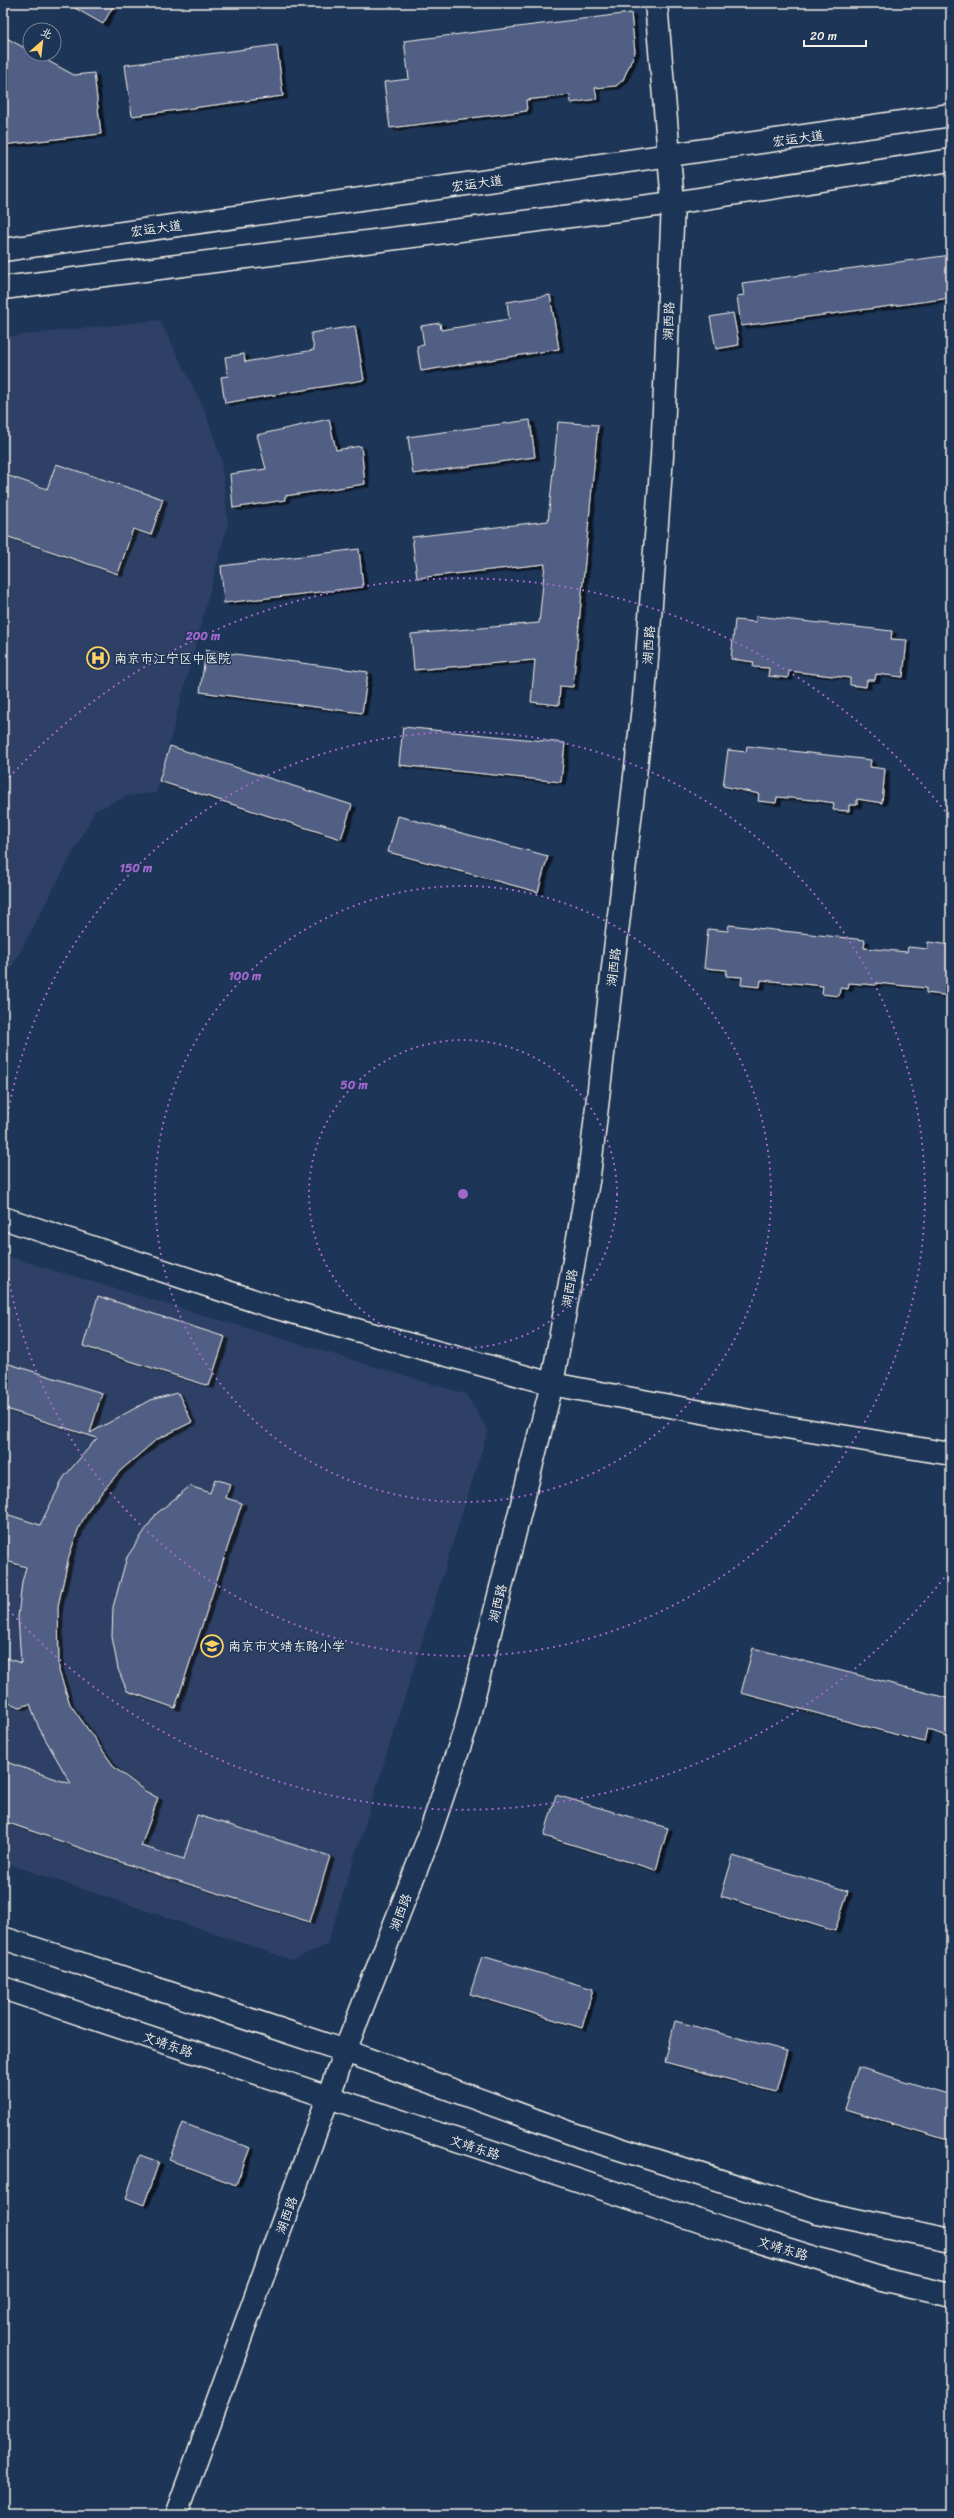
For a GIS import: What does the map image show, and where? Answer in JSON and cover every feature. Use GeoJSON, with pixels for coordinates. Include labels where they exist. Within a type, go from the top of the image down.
{"type":"FeatureCollection","features":[{"type":"Feature","properties":{"kind":"main road","name":"湖西路"},"geometry":{"type":"LineString","coordinates":[[176,2515],[346,2051],[428,1839],[466,1727],[552,1384],[589,1176],[644,698],[662,456],[672,203],[670,156],[656,3]]}},
{"type":"Feature","properties":{"kind":"main road","name":"宏运大道"},"geometry":{"type":"LineString","coordinates":[[3,250],[951,115]]}},
{"type":"Feature","properties":{"kind":"main road"},"geometry":{"type":"LineString","coordinates":[[3,288],[672,203],[951,160]]}},
{"type":"Feature","properties":{"kind":"main road"},"geometry":{"type":"LineString","coordinates":[[3,1218],[270,1306],[552,1384],[750,1421],[951,1454]]}},
{"type":"Feature","properties":{"kind":"main road"},"geometry":{"type":"LineString","coordinates":[[3,1938],[346,2051],[579,2136],[818,2212],[951,2240]]}},
{"type":"Feature","properties":{"kind":"main road","name":"文靖东路"},"geometry":{"type":"LineString","coordinates":[[3,1988],[329,2099],[735,2233],[886,2280],[951,2295]]}},
{"type":"Feature","properties":{"kind":"shaded area","name":"南京市江宁区中医院"},"geometry":{"type":"Polygon","coordinates":[[[160,320],[205,411],[221,458],[228,523],[156,793],[127,796],[95,811],[3,984],[3,337],[160,320]]]}},
{"type":"Feature","properties":{"kind":"shaded area","name":"南京市文靖东路小学"},"geometry":{"type":"Polygon","coordinates":[[[3,1255],[466,1394],[488,1431],[327,1945],[292,1960],[3,1862],[3,1255]]]}},
{"type":"Feature","properties":{"kind":"building"},"geometry":{"type":"Polygon","coordinates":[[[66,3],[115,3],[103,24],[66,3]]]}},
{"type":"Feature","properties":{"kind":"building"},"geometry":{"type":"Polygon","coordinates":[[[631,13],[635,52],[623,80],[616,86],[595,88],[597,99],[571,103],[570,95],[526,100],[527,111],[390,128],[384,82],[409,79],[404,41],[631,13]]]}},
{"type":"Feature","properties":{"kind":"building"},"geometry":{"type":"Polygon","coordinates":[[[3,36],[22,47],[22,62],[50,62],[74,75],[94,73],[101,134],[3,145],[3,36]]]}},
{"type":"Feature","properties":{"kind":"building"},"geometry":{"type":"Polygon","coordinates":[[[277,45],[283,96],[132,116],[125,65],[277,45]]]}},
{"type":"Feature","properties":{"kind":"building"},"geometry":{"type":"Polygon","coordinates":[[[951,255],[951,298],[741,326],[737,296],[744,295],[742,283],[951,255]]]}},
{"type":"Feature","properties":{"kind":"building"},"geometry":{"type":"Polygon","coordinates":[[[550,295],[559,349],[421,371],[417,346],[424,345],[421,326],[440,323],[441,330],[509,319],[507,302],[550,295]]]}},
{"type":"Feature","properties":{"kind":"building"},"geometry":{"type":"Polygon","coordinates":[[[733,313],[739,345],[716,349],[710,317],[733,313]]]}},
{"type":"Feature","properties":{"kind":"building"},"geometry":{"type":"Polygon","coordinates":[[[355,326],[364,380],[225,403],[221,377],[228,376],[225,357],[244,354],[245,362],[314,350],[311,333],[355,326]]]}},
{"type":"Feature","properties":{"kind":"building"},"geometry":{"type":"Polygon","coordinates":[[[329,419],[336,450],[361,446],[365,484],[285,496],[285,500],[233,508],[230,474],[266,469],[257,435],[329,419]]]}},
{"type":"Feature","properties":{"kind":"building"},"geometry":{"type":"Polygon","coordinates":[[[530,420],[535,457],[413,474],[408,437],[530,420]]]}},
{"type":"Feature","properties":{"kind":"building"},"geometry":{"type":"Polygon","coordinates":[[[558,422],[598,425],[573,687],[560,686],[559,705],[531,702],[535,660],[414,670],[411,634],[539,623],[545,564],[417,578],[412,537],[548,521],[558,422]]]}},
{"type":"Feature","properties":{"kind":"building"},"geometry":{"type":"Polygon","coordinates":[[[56,464],[163,499],[151,535],[133,529],[118,574],[3,535],[3,474],[47,489],[56,464]]]}},
{"type":"Feature","properties":{"kind":"building"},"geometry":{"type":"Polygon","coordinates":[[[359,549],[363,587],[224,603],[221,566],[359,549]]]}},
{"type":"Feature","properties":{"kind":"building"},"geometry":{"type":"Polygon","coordinates":[[[756,616],[892,631],[891,639],[907,640],[903,677],[876,674],[875,680],[867,680],[866,687],[850,685],[850,678],[789,671],[788,678],[768,676],[769,668],[753,667],[754,662],[731,659],[735,620],[756,622],[756,616]]]}},
{"type":"Feature","properties":{"kind":"building"},"geometry":{"type":"Polygon","coordinates":[[[206,650],[368,672],[362,713],[200,692],[206,650]]]}},
{"type":"Feature","properties":{"kind":"building"},"geometry":{"type":"Polygon","coordinates":[[[403,727],[565,743],[561,782],[399,765],[403,727]]]}},
{"type":"Feature","properties":{"kind":"building"},"geometry":{"type":"Polygon","coordinates":[[[170,746],[352,805],[341,839],[159,781],[170,746]]]}},
{"type":"Feature","properties":{"kind":"building"},"geometry":{"type":"Polygon","coordinates":[[[747,746],[871,760],[870,767],[885,769],[882,803],[857,799],[857,805],[849,805],[849,811],[833,810],[834,803],[814,800],[777,797],[776,803],[758,801],[759,794],[723,786],[728,750],[746,752],[747,746]]]}},
{"type":"Feature","properties":{"kind":"building"},"geometry":{"type":"Polygon","coordinates":[[[398,816],[548,856],[538,892],[388,852],[398,816]]]}},
{"type":"Feature","properties":{"kind":"building"},"geometry":{"type":"Polygon","coordinates":[[[729,925],[865,940],[864,948],[907,952],[908,947],[928,949],[928,942],[951,945],[951,996],[926,993],[926,988],[876,983],[876,985],[849,983],[848,989],[840,988],[839,996],[822,994],[823,986],[761,980],[760,987],[741,985],[742,977],[726,976],[727,970],[704,968],[708,929],[728,931],[729,925]]]}},
{"type":"Feature","properties":{"kind":"building"},"geometry":{"type":"Polygon","coordinates":[[[98,1296],[225,1337],[209,1386],[83,1346],[98,1296]]]}},
{"type":"Feature","properties":{"kind":"building"},"geometry":{"type":"Polygon","coordinates":[[[3,1362],[102,1393],[90,1433],[150,1400],[178,1393],[192,1422],[156,1440],[120,1471],[92,1504],[79,1527],[69,1556],[58,1606],[59,1671],[70,1704],[115,1768],[145,1791],[158,1798],[141,1846],[184,1859],[197,1815],[330,1856],[310,1922],[144,1870],[3,1821],[3,1761],[71,1784],[39,1728],[30,1704],[20,1707],[3,1701],[3,1657],[21,1663],[18,1617],[22,1582],[26,1567],[3,1560],[3,1513],[40,1525],[64,1477],[97,1438],[3,1408],[3,1362]]]}},
{"type":"Feature","properties":{"kind":"building"},"geometry":{"type":"Polygon","coordinates":[[[215,1479],[230,1484],[226,1498],[242,1503],[175,1708],[127,1691],[118,1669],[112,1637],[113,1607],[127,1557],[156,1514],[190,1486],[210,1493],[215,1479]]]}},
{"type":"Feature","properties":{"kind":"building"},"geometry":{"type":"Polygon","coordinates":[[[753,1648],[951,1699],[951,1738],[927,1729],[924,1742],[741,1693],[753,1648]]]}},
{"type":"Feature","properties":{"kind":"building"},"geometry":{"type":"Polygon","coordinates":[[[556,1795],[668,1828],[656,1870],[544,1836],[556,1795]]]}},
{"type":"Feature","properties":{"kind":"building"},"geometry":{"type":"Polygon","coordinates":[[[733,1856],[848,1891],[835,1931],[721,1896],[733,1856]]]}},
{"type":"Feature","properties":{"kind":"building"},"geometry":{"type":"Polygon","coordinates":[[[482,1956],[593,1989],[582,2028],[470,1994],[482,1956]]]}},
{"type":"Feature","properties":{"kind":"building"},"geometry":{"type":"Polygon","coordinates":[[[675,2021],[787,2051],[776,2092],[665,2062],[675,2021]]]}},
{"type":"Feature","properties":{"kind":"building"},"geometry":{"type":"Polygon","coordinates":[[[858,2067],[951,2095],[951,2141],[845,2109],[858,2067]]]}},
{"type":"Feature","properties":{"kind":"building"},"geometry":{"type":"Polygon","coordinates":[[[183,2123],[250,2148],[236,2185],[169,2160],[183,2123]]]}},
{"type":"Feature","properties":{"kind":"building"},"geometry":{"type":"Polygon","coordinates":[[[140,2155],[159,2162],[144,2205],[126,2198],[140,2155]]]}},
{"type":"Feature","properties":{"kind":"place","name":"南京市江宁区中医院"},"geometry":{"type":"Point","coordinates":[98,658]}},
{"type":"Feature","properties":{"kind":"place","name":"南京市文靖东路小学"},"geometry":{"type":"Point","coordinates":[212,1646]}}]}
